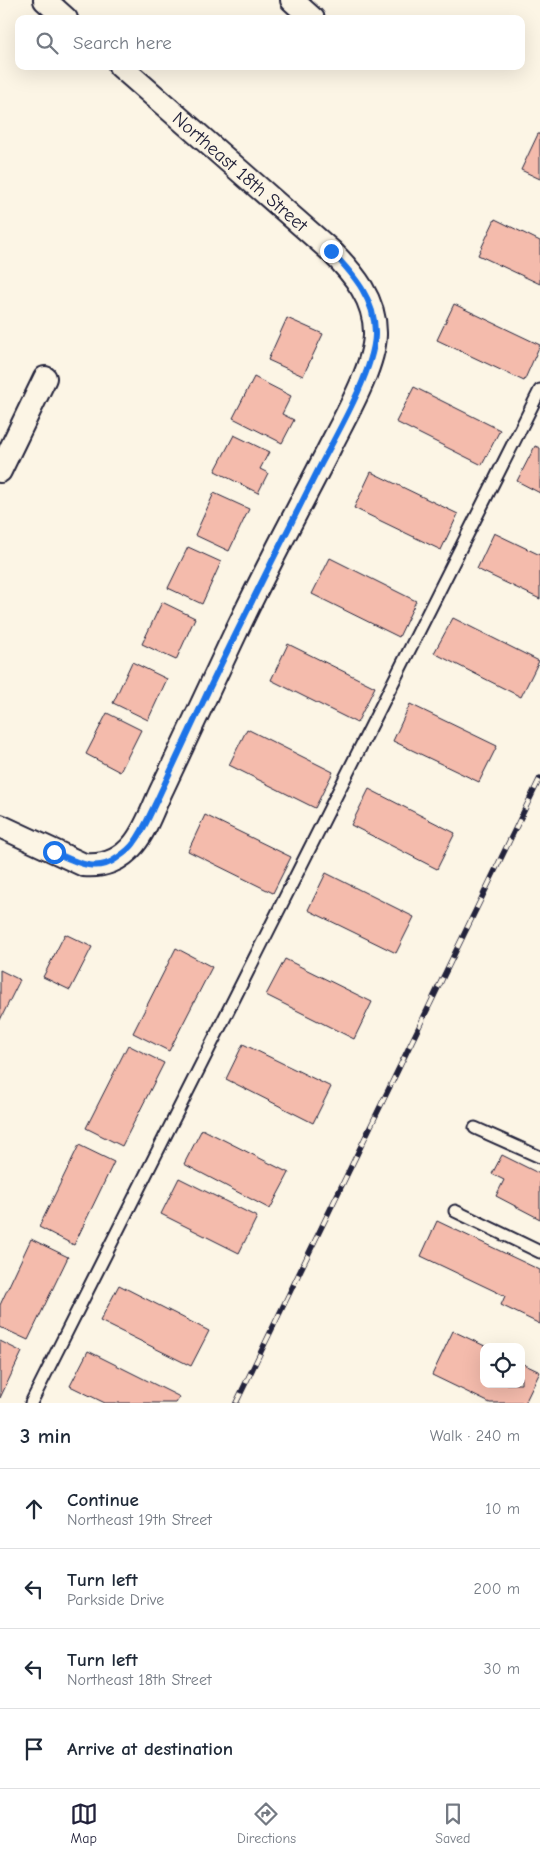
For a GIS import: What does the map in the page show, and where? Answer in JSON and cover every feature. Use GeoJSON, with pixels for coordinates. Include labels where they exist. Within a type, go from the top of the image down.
{"type":"FeatureCollection","features":[{"type":"Feature","properties":{"kind":"street"},"geometry":{"type":"LineString","coordinates":[[45,0],[62,15]]}},
{"type":"Feature","properties":{"kind":"street"},"geometry":{"type":"LineString","coordinates":[[292,0],[309,15]]}},
{"type":"Feature","properties":{"kind":"street","name":"Northeast 18th Street"},"geometry":{"type":"LineString","coordinates":[[0,826],[84,865],[97,866],[115,860],[133,845],[140,835],[235,634],[351,406],[369,364],[375,336],[373,316],[367,297],[348,269],[331,251],[125,70]]}},
{"type":"Feature","properties":{"kind":"street"},"geometry":{"type":"LineString","coordinates":[[0,471],[45,378]]}},
{"type":"Feature","properties":{"kind":"lane"},"geometry":{"type":"LineString","coordinates":[[31,1403],[540,390]]}},
{"type":"Feature","properties":{"kind":"lane"},"geometry":{"type":"LineString","coordinates":[[475,1128],[540,1157]]}},
{"type":"Feature","properties":{"kind":"lane"},"geometry":{"type":"LineString","coordinates":[[455,1212],[540,1252]]}},
{"type":"Feature","properties":{"kind":"building"},"geometry":{"type":"Polygon","coordinates":[[[538,134],[540,134],[540,179],[521,170],[538,134]]]}},
{"type":"Feature","properties":{"kind":"building"},"geometry":{"type":"Polygon","coordinates":[[[495,219],[540,241],[540,284],[478,255],[495,219]]]}},
{"type":"Feature","properties":{"kind":"building"},"geometry":{"type":"Polygon","coordinates":[[[454,304],[540,345],[524,381],[437,340],[454,304]]]}},
{"type":"Feature","properties":{"kind":"building"},"geometry":{"type":"Polygon","coordinates":[[[287,318],[323,334],[303,376],[268,360],[287,318]]]}},
{"type":"Feature","properties":{"kind":"building"},"geometry":{"type":"Polygon","coordinates":[[[254,377],[291,396],[282,414],[294,420],[282,443],[233,418],[254,377]]]}},
{"type":"Feature","properties":{"kind":"building"},"geometry":{"type":"Polygon","coordinates":[[[414,387],[500,430],[482,465],[396,422],[414,387]]]}},
{"type":"Feature","properties":{"kind":"building"},"geometry":{"type":"Polygon","coordinates":[[[234,435],[269,452],[260,469],[268,473],[258,493],[215,471],[234,435]]]}},
{"type":"Feature","properties":{"kind":"building"},"geometry":{"type":"Polygon","coordinates":[[[535,446],[540,448],[540,493],[517,481],[535,446]]]}},
{"type":"Feature","properties":{"kind":"building"},"geometry":{"type":"Polygon","coordinates":[[[371,472],[458,514],[441,550],[354,508],[371,472]]]}},
{"type":"Feature","properties":{"kind":"building"},"geometry":{"type":"Polygon","coordinates":[[[214,493],[249,509],[229,551],[195,535],[214,493]]]}},
{"type":"Feature","properties":{"kind":"building"},"geometry":{"type":"Polygon","coordinates":[[[494,533],[540,555],[540,599],[477,569],[494,533]]]}},
{"type":"Feature","properties":{"kind":"building"},"geometry":{"type":"Polygon","coordinates":[[[188,547],[221,562],[202,604],[168,588],[188,547]]]}},
{"type":"Feature","properties":{"kind":"building"},"geometry":{"type":"Polygon","coordinates":[[[330,558],[416,601],[399,637],[312,594],[330,558]]]}},
{"type":"Feature","properties":{"kind":"building"},"geometry":{"type":"Polygon","coordinates":[[[162,602],[195,618],[176,660],[142,644],[162,602]]]}},
{"type":"Feature","properties":{"kind":"building"},"geometry":{"type":"Polygon","coordinates":[[[453,618],[539,661],[521,697],[434,653],[453,618]]]}},
{"type":"Feature","properties":{"kind":"building"},"geometry":{"type":"Polygon","coordinates":[[[288,644],[375,687],[357,723],[271,680],[288,644]]]}},
{"type":"Feature","properties":{"kind":"building"},"geometry":{"type":"Polygon","coordinates":[[[132,662],[167,679],[148,720],[113,703],[132,662]]]}},
{"type":"Feature","properties":{"kind":"building"},"geometry":{"type":"Polygon","coordinates":[[[410,704],[497,746],[479,782],[393,741],[410,704]]]}},
{"type":"Feature","properties":{"kind":"building"},"geometry":{"type":"Polygon","coordinates":[[[107,713],[141,730],[120,772],[86,754],[107,713]]]}},
{"type":"Feature","properties":{"kind":"building"},"geometry":{"type":"Polygon","coordinates":[[[247,729],[333,772],[315,808],[229,765],[247,729]]]}},
{"type":"Feature","properties":{"kind":"building"},"geometry":{"type":"Polygon","coordinates":[[[369,789],[455,833],[437,869],[351,825],[369,789]]]}},
{"type":"Feature","properties":{"kind":"building"},"geometry":{"type":"Polygon","coordinates":[[[205,815],[291,857],[273,893],[188,851],[205,815]]]}},
{"type":"Feature","properties":{"kind":"building"},"geometry":{"type":"Polygon","coordinates":[[[326,873],[414,917],[396,953],[308,910],[326,873]]]}},
{"type":"Feature","properties":{"kind":"building"},"geometry":{"type":"Polygon","coordinates":[[[65,934],[92,947],[70,990],[43,977],[65,934]]]}},
{"type":"Feature","properties":{"kind":"building"},"geometry":{"type":"Polygon","coordinates":[[[176,948],[212,967],[169,1051],[133,1033],[176,948]]]}},
{"type":"Feature","properties":{"kind":"building"},"geometry":{"type":"Polygon","coordinates":[[[285,959],[372,1002],[354,1039],[266,995],[285,959]]]}},
{"type":"Feature","properties":{"kind":"building"},"geometry":{"type":"Polygon","coordinates":[[[0,970],[20,980],[0,1020],[0,970]]]}},
{"type":"Feature","properties":{"kind":"building"},"geometry":{"type":"Polygon","coordinates":[[[243,1044],[331,1087],[313,1123],[226,1079],[243,1044]]]}},
{"type":"Feature","properties":{"kind":"building"},"geometry":{"type":"Polygon","coordinates":[[[128,1045],[164,1063],[122,1146],[86,1128],[128,1045]]]}},
{"type":"Feature","properties":{"kind":"building"},"geometry":{"type":"Polygon","coordinates":[[[202,1129],[289,1173],[270,1209],[184,1164],[202,1129]]]}},
{"type":"Feature","properties":{"kind":"building"},"geometry":{"type":"Polygon","coordinates":[[[79,1145],[114,1162],[74,1245],[39,1227],[79,1145]]]}},
{"type":"Feature","properties":{"kind":"building"},"geometry":{"type":"Polygon","coordinates":[[[502,1155],[540,1174],[540,1219],[496,1196],[504,1180],[492,1174],[502,1155]]]}},
{"type":"Feature","properties":{"kind":"building"},"geometry":{"type":"Polygon","coordinates":[[[179,1178],[257,1217],[239,1253],[161,1214],[179,1178]]]}},
{"type":"Feature","properties":{"kind":"building"},"geometry":{"type":"Polygon","coordinates":[[[437,1221],[540,1270],[540,1324],[501,1305],[505,1296],[421,1256],[437,1221]]]}},
{"type":"Feature","properties":{"kind":"building"},"geometry":{"type":"Polygon","coordinates":[[[31,1239],[68,1257],[28,1340],[0,1327],[0,1305],[31,1239]]]}},
{"type":"Feature","properties":{"kind":"building"},"geometry":{"type":"Polygon","coordinates":[[[119,1285],[209,1331],[191,1366],[100,1321],[119,1285]]]}},
{"type":"Feature","properties":{"kind":"building"},"geometry":{"type":"Polygon","coordinates":[[[453,1331],[480,1344],[480,1388],[525,1388],[525,1365],[540,1372],[525,1403],[490,1403],[432,1375],[453,1331]]]}},
{"type":"Feature","properties":{"kind":"building"},"geometry":{"type":"Polygon","coordinates":[[[0,1341],[22,1352],[0,1398],[0,1341]]]}},
{"type":"Feature","properties":{"kind":"building"},"geometry":{"type":"Polygon","coordinates":[[[88,1351],[180,1397],[176,1403],[105,1403],[70,1386],[88,1351]]]}},
{"type":"Feature","properties":{"kind":"railway"},"geometry":{"type":"LineString","coordinates":[[236,1403],[540,778]]}},
{"type":"Feature","properties":{"kind":"route"},"geometry":{"type":"LineString","coordinates":[[54,852],[84,865],[97,866],[115,860],[133,845],[140,835],[235,634],[351,406],[369,364],[373,349],[375,336],[373,316],[367,297],[357,280],[331,251]]}}]}
